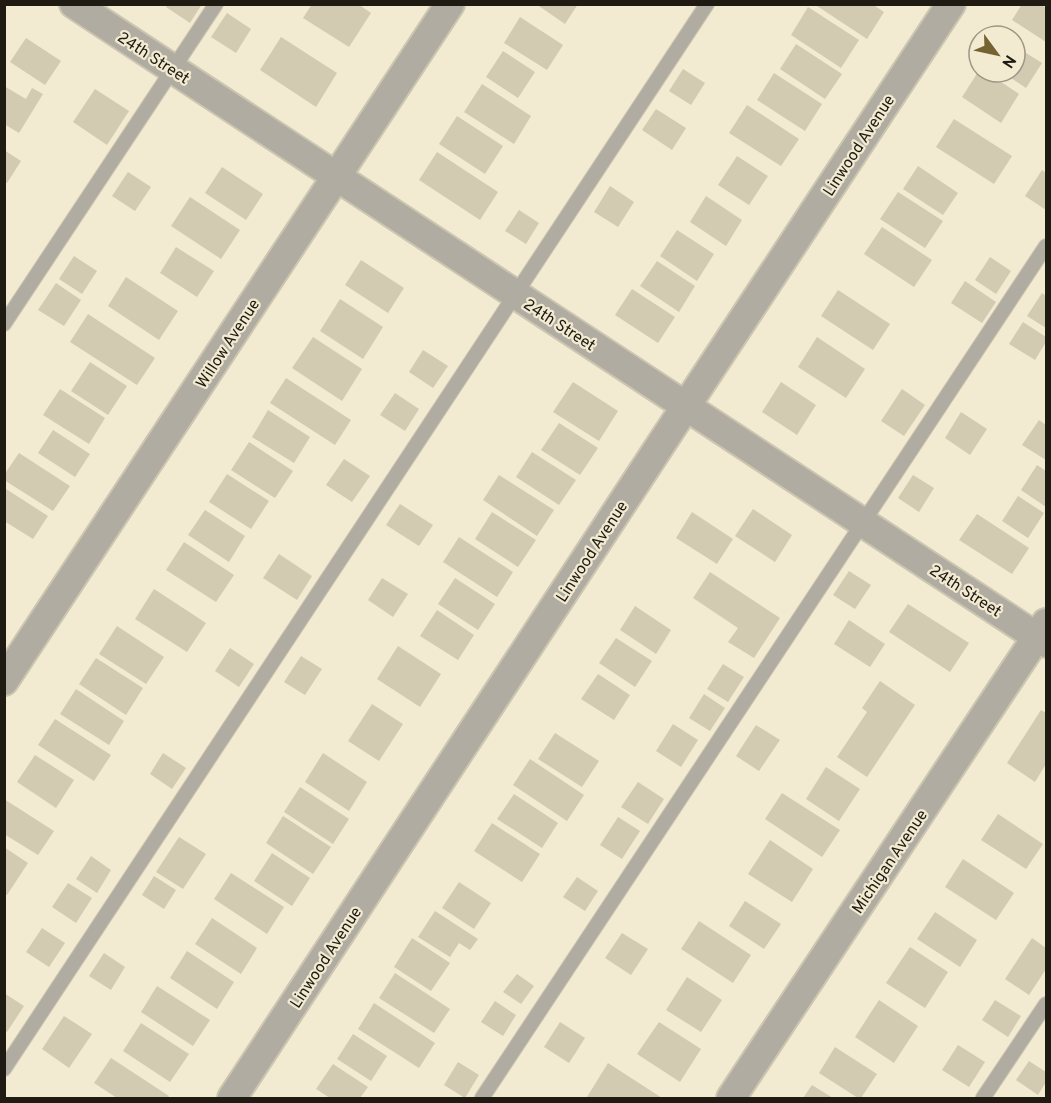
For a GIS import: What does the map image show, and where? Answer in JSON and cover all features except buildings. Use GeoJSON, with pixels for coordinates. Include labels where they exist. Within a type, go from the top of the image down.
{"type":"FeatureCollection","features":[{"type":"Feature","properties":{"kind":"street","name":"24th Street"},"geometry":{"type":"LineString","coordinates":[[74,4],[863,522],[1043,634]]}},
{"type":"Feature","properties":{"kind":"street","name":"Willow Avenue"},"geometry":{"type":"LineString","coordinates":[[4,681],[450,4]]}},
{"type":"Feature","properties":{"kind":"street","name":"Linwood Avenue"},"geometry":{"type":"LineString","coordinates":[[232,1098],[951,4]]}},
{"type":"Feature","properties":{"kind":"street","name":"Michigan Avenue"},"geometry":{"type":"LineString","coordinates":[[731,1098],[1043,634]]}},
{"type":"Feature","properties":{"kind":"lane"},"geometry":{"type":"LineString","coordinates":[[4,324],[216,4]]}},
{"type":"Feature","properties":{"kind":"lane"},"geometry":{"type":"LineString","coordinates":[[4,1069],[708,4]]}},
{"type":"Feature","properties":{"kind":"lane"},"geometry":{"type":"LineString","coordinates":[[482,1098],[1047,246]]}},
{"type":"Feature","properties":{"kind":"lane"},"geometry":{"type":"LineString","coordinates":[[982,1098],[1047,1004]]}}]}
